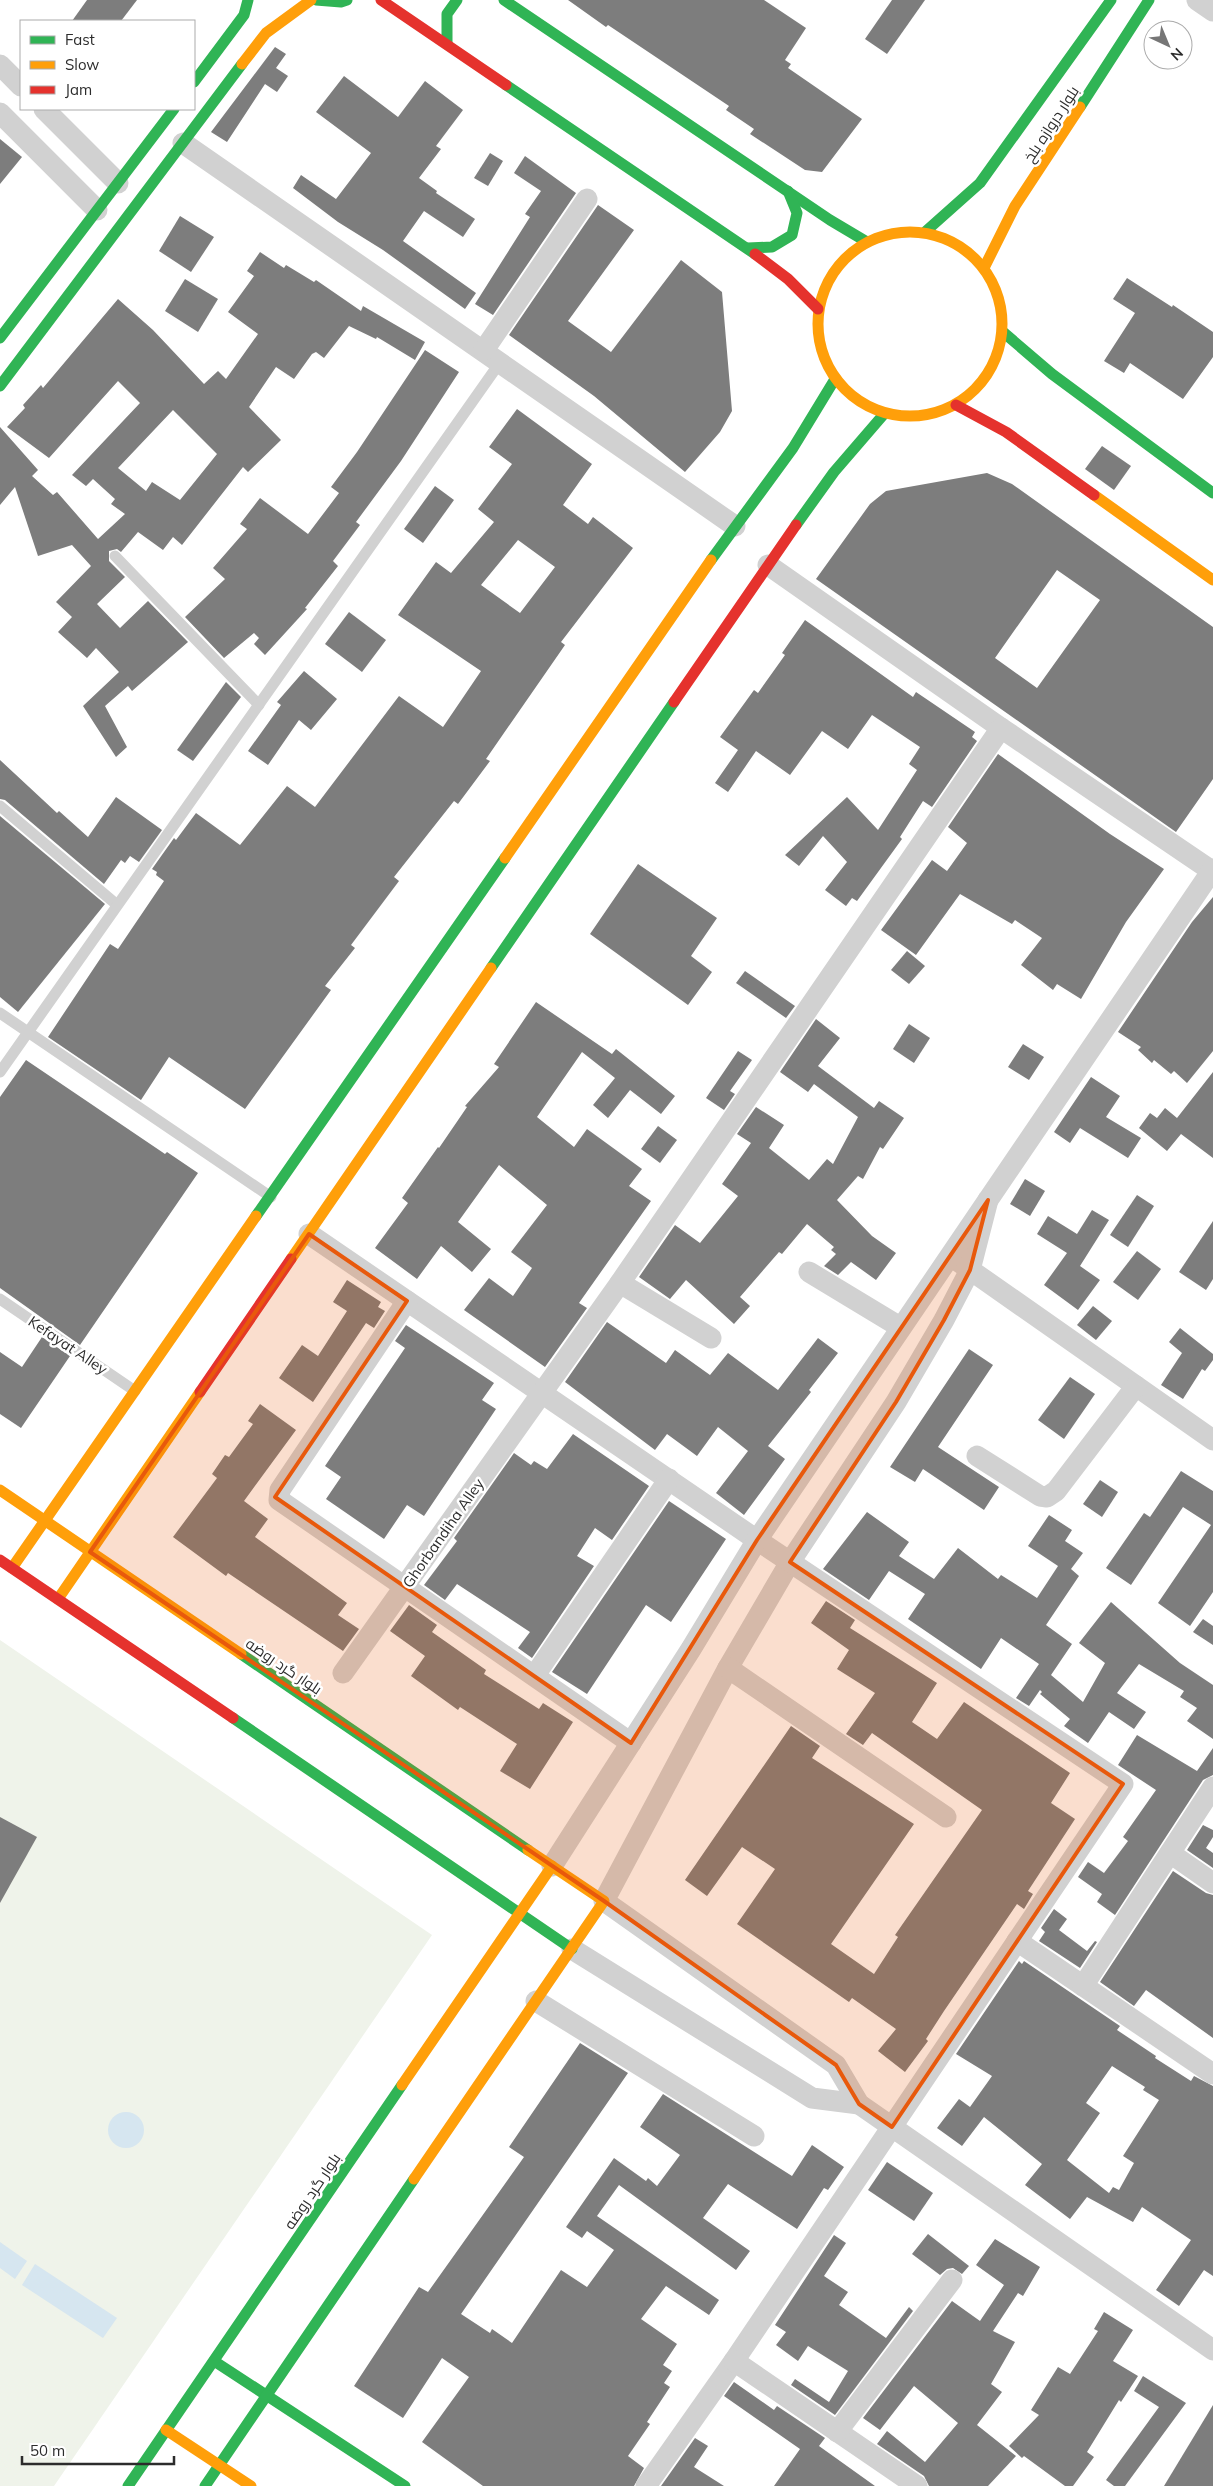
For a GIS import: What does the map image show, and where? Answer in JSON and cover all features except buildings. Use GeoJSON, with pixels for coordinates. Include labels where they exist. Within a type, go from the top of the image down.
{"type":"FeatureCollection","features":[{"type":"Feature","properties":{"kind":"main road"},"geometry":{"type":"LineString","coordinates":[[195,81],[244,15],[248,0]]}},
{"type":"Feature","properties":{"kind":"main road"},"geometry":{"type":"LineString","coordinates":[[0,386],[266,34],[310,0]]}},
{"type":"Feature","properties":{"kind":"main road"},"geometry":{"type":"LineString","coordinates":[[316,0],[341,2],[347,0]]}},
{"type":"Feature","properties":{"kind":"main road"},"geometry":{"type":"LineString","coordinates":[[381,0],[748,248],[788,279],[818,309]]}},
{"type":"Feature","properties":{"kind":"main road"},"geometry":{"type":"LineString","coordinates":[[448,44],[444,23],[452,3],[457,0]]}},
{"type":"Feature","properties":{"kind":"main road"},"geometry":{"type":"LineString","coordinates":[[504,0],[867,242]]}},
{"type":"Feature","properties":{"kind":"main road","name":"بلوار دروازه بلخ"},"geometry":{"type":"LineString","coordinates":[[925,232],[980,183],[1111,0]]}},
{"type":"Feature","properties":{"kind":"main road","name":"بلوار دروازه بلخ"},"geometry":{"type":"LineString","coordinates":[[984,268],[1015,206],[1149,0]]}},
{"type":"Feature","properties":{"kind":"main road"},"geometry":{"type":"LineString","coordinates":[[0,338],[173,110]]}},
{"type":"Feature","properties":{"kind":"main road"},"geometry":{"type":"LineString","coordinates":[[748,248],[772,247],[792,235],[797,212],[788,191]]}},
{"type":"Feature","properties":{"kind":"main road"},"geometry":{"type":"LineString","coordinates":[[895,232],[925,232],[958,244],[984,268],[996,287],[1002,309],[1003,332],[988,374],[956,405],[920,416],[884,414],[856,400],[835,379],[823,358],[819,342],[818,309],[827,282],[844,259],[867,242],[895,232]]}},
{"type":"Feature","properties":{"kind":"main road"},"geometry":{"type":"LineString","coordinates":[[1003,332],[1052,374],[1213,493]]}},
{"type":"Feature","properties":{"kind":"main road"},"geometry":{"type":"LineString","coordinates":[[12,1568],[735,526],[793,448],[835,379]]}},
{"type":"Feature","properties":{"kind":"main road"},"geometry":{"type":"LineString","coordinates":[[956,405],[1006,432],[1213,580]]}},
{"type":"Feature","properties":{"kind":"main road"},"geometry":{"type":"LineString","coordinates":[[58,1599],[768,565],[834,472],[884,414]]}},
{"type":"Feature","properties":{"kind":"main road","name":"بلوار گرد روضه"},"geometry":{"type":"LineString","coordinates":[[0,1490],[604,1901]]}},
{"type":"Feature","properties":{"kind":"main road"},"geometry":{"type":"LineString","coordinates":[[0,1560],[572,1949]]}},
{"type":"Feature","properties":{"kind":"main road","name":"بلوار گرد روضه"},"geometry":{"type":"LineString","coordinates":[[128,2486],[552,1866]]}},
{"type":"Feature","properties":{"kind":"main road"},"geometry":{"type":"LineString","coordinates":[[205,2486],[604,1901]]}},
{"type":"Feature","properties":{"kind":"main road"},"geometry":{"type":"LineString","coordinates":[[214,2361],[405,2486]]}},
{"type":"Feature","properties":{"kind":"main road"},"geometry":{"type":"LineString","coordinates":[[166,2430],[251,2486]]}},
{"type":"Feature","properties":{"kind":"street"},"geometry":{"type":"LineString","coordinates":[[1197,0],[1213,11]]}},
{"type":"Feature","properties":{"kind":"street"},"geometry":{"type":"LineString","coordinates":[[0,65],[20,85]]}},
{"type":"Feature","properties":{"kind":"street"},"geometry":{"type":"LineString","coordinates":[[45,110],[118,183]]}},
{"type":"Feature","properties":{"kind":"street"},"geometry":{"type":"LineString","coordinates":[[0,114],[97,210]]}},
{"type":"Feature","properties":{"kind":"street"},"geometry":{"type":"LineString","coordinates":[[184,143],[735,526]]}},
{"type":"Feature","properties":{"kind":"street"},"geometry":{"type":"LineString","coordinates":[[492,356],[587,199]]}},
{"type":"Feature","properties":{"kind":"street"},"geometry":{"type":"LineString","coordinates":[[552,1866],[757,1540],[1212,870],[1001,728],[768,565]]}},
{"type":"Feature","properties":{"kind":"street","name":"Ghorbandiha Alley"},"geometry":{"type":"LineString","coordinates":[[343,1673],[620,1282],[1001,728]]}},
{"type":"Feature","properties":{"kind":"street"},"geometry":{"type":"LineString","coordinates":[[988,1200],[970,1270],[944,1320],[896,1402],[790,1562],[728,1668],[604,1901],[836,2066],[859,2104],[1213,2350]]}},
{"type":"Feature","properties":{"kind":"street"},"geometry":{"type":"LineString","coordinates":[[308,1234],[757,1540],[1123,1784],[734,2361],[646,2486]]}},
{"type":"Feature","properties":{"kind":"street"},"geometry":{"type":"LineString","coordinates":[[950,1256],[1213,1440]]}},
{"type":"Feature","properties":{"kind":"street"},"geometry":{"type":"LineString","coordinates":[[809,1272],[900,1327]]}},
{"type":"Feature","properties":{"kind":"street"},"geometry":{"type":"LineString","coordinates":[[620,1282],[711,1338]]}},
{"type":"Feature","properties":{"kind":"street"},"geometry":{"type":"LineString","coordinates":[[407,1301],[278,1496],[280,1500],[631,1743]]}},
{"type":"Feature","properties":{"kind":"street"},"geometry":{"type":"LineString","coordinates":[[977,1456],[1040,1496],[1047,1497],[1056,1491],[1136,1386]]}},
{"type":"Feature","properties":{"kind":"street"},"geometry":{"type":"LineString","coordinates":[[535,1675],[669,1479]]}},
{"type":"Feature","properties":{"kind":"street"},"geometry":{"type":"LineString","coordinates":[[728,1668],[946,1817]]}},
{"type":"Feature","properties":{"kind":"street"},"geometry":{"type":"LineString","coordinates":[[1083,1986],[1213,1788]]}},
{"type":"Feature","properties":{"kind":"street"},"geometry":{"type":"LineString","coordinates":[[1170,1853],[1213,1883]]}},
{"type":"Feature","properties":{"kind":"street"},"geometry":{"type":"LineString","coordinates":[[1017,1941],[1213,2074]]}},
{"type":"Feature","properties":{"kind":"street"},"geometry":{"type":"LineString","coordinates":[[572,1949],[812,2098],[859,2104]]}},
{"type":"Feature","properties":{"kind":"street"},"geometry":{"type":"LineString","coordinates":[[536,2001],[754,2136]]}},
{"type":"Feature","properties":{"kind":"street"},"geometry":{"type":"LineString","coordinates":[[837,2432],[952,2280]]}},
{"type":"Feature","properties":{"kind":"street"},"geometry":{"type":"LineString","coordinates":[[734,2361],[917,2486]]}},
{"type":"Feature","properties":{"kind":"lane"},"geometry":{"type":"LineString","coordinates":[[0,1072],[116,904],[259,705],[492,356]]}},
{"type":"Feature","properties":{"kind":"lane"},"geometry":{"type":"LineString","coordinates":[[115,556],[259,705]]}},
{"type":"Feature","properties":{"kind":"lane"},"geometry":{"type":"LineString","coordinates":[[0,806],[116,904]]}},
{"type":"Feature","properties":{"kind":"lane"},"geometry":{"type":"LineString","coordinates":[[0,1013],[270,1197]]}},
{"type":"Feature","properties":{"kind":"lane","name":"Kefayat Alley"},"geometry":{"type":"LineString","coordinates":[[0,1299],[135,1391]]}},
{"type":"Feature","properties":{"kind":"highlighted area"},"geometry":{"type":"Polygon","coordinates":[[[988,1200],[970,1270],[944,1320],[896,1402],[790,1562],[1123,1784],[892,2127],[859,2104],[836,2065],[604,1901],[90,1552],[309,1234],[407,1301],[275,1497],[631,1743],[757,1540],[988,1200]]]}},
{"type":"Feature","properties":{"kind":"shaded area"},"geometry":{"type":"Polygon","coordinates":[[[0,1640],[432,1935],[54,2486],[0,2486],[0,1640]]]}},
{"type":"Feature","properties":{"kind":"shaded area"},"geometry":{"type":"Polygon","coordinates":[[[126,2112],[139,2117],[144,2130],[139,2143],[126,2148],[113,2143],[108,2130],[113,2117],[126,2112]]]}},
{"type":"Feature","properties":{"kind":"shaded area"},"geometry":{"type":"Polygon","coordinates":[[[0,2242],[27,2261],[15,2279],[0,2268],[0,2242]]]}},
{"type":"Feature","properties":{"kind":"shaded area"},"geometry":{"type":"Polygon","coordinates":[[[35,2264],[117,2318],[103,2338],[22,2285],[35,2264]]]}},
{"type":"Feature","properties":{"kind":"traffic: fast"},"geometry":{"type":"LineString","coordinates":[[195,81],[244,15],[248,0]]}},
{"type":"Feature","properties":{"kind":"traffic: fast"},"geometry":{"type":"LineString","coordinates":[[316,0],[341,2],[347,0]]}},
{"type":"Feature","properties":{"kind":"traffic: fast"},"geometry":{"type":"LineString","coordinates":[[447,44],[447,14],[457,0]]}},
{"type":"Feature","properties":{"kind":"traffic: fast"},"geometry":{"type":"LineString","coordinates":[[504,0],[830,220],[867,242]]}},
{"type":"Feature","properties":{"kind":"traffic: fast"},"geometry":{"type":"LineString","coordinates":[[925,232],[980,183],[1111,0]]}},
{"type":"Feature","properties":{"kind":"traffic: fast"},"geometry":{"type":"LineString","coordinates":[[1080,107],[1149,0]]}},
{"type":"Feature","properties":{"kind":"traffic: fast"},"geometry":{"type":"LineString","coordinates":[[0,386],[242,64]]}},
{"type":"Feature","properties":{"kind":"traffic: fast"},"geometry":{"type":"LineString","coordinates":[[506,85],[755,254]]}},
{"type":"Feature","properties":{"kind":"traffic: fast"},"geometry":{"type":"LineString","coordinates":[[0,338],[173,110]]}},
{"type":"Feature","properties":{"kind":"traffic: fast"},"geometry":{"type":"LineString","coordinates":[[748,248],[772,247],[792,235],[797,213],[788,191]]}},
{"type":"Feature","properties":{"kind":"traffic: fast"},"geometry":{"type":"LineString","coordinates":[[1003,332],[1052,374],[1213,493]]}},
{"type":"Feature","properties":{"kind":"traffic: fast"},"geometry":{"type":"LineString","coordinates":[[711,560],[793,448],[835,379]]}},
{"type":"Feature","properties":{"kind":"traffic: fast"},"geometry":{"type":"LineString","coordinates":[[796,525],[834,472],[884,414]]}},
{"type":"Feature","properties":{"kind":"traffic: fast"},"geometry":{"type":"LineString","coordinates":[[491,968],[674,702]]}},
{"type":"Feature","properties":{"kind":"traffic: fast"},"geometry":{"type":"LineString","coordinates":[[256,1216],[505,858]]}},
{"type":"Feature","properties":{"kind":"traffic: fast"},"geometry":{"type":"LineString","coordinates":[[241,1654],[528,1850]]}},
{"type":"Feature","properties":{"kind":"traffic: fast"},"geometry":{"type":"LineString","coordinates":[[233,1718],[572,1949]]}},
{"type":"Feature","properties":{"kind":"traffic: fast"},"geometry":{"type":"LineString","coordinates":[[128,2486],[402,2085]]}},
{"type":"Feature","properties":{"kind":"traffic: fast"},"geometry":{"type":"LineString","coordinates":[[205,2486],[414,2179]]}},
{"type":"Feature","properties":{"kind":"traffic: fast"},"geometry":{"type":"LineString","coordinates":[[214,2361],[405,2486]]}},
{"type":"Feature","properties":{"kind":"traffic: slow"},"geometry":{"type":"LineString","coordinates":[[242,64],[266,33],[311,0]]}},
{"type":"Feature","properties":{"kind":"traffic: slow"},"geometry":{"type":"LineString","coordinates":[[984,268],[1015,206],[1080,107]]}},
{"type":"Feature","properties":{"kind":"traffic: slow"},"geometry":{"type":"LineString","coordinates":[[901,232],[919,232],[945,239],[961,247],[975,259],[987,273],[995,289],[1002,315],[1002,324],[1002,333],[995,359],[987,375],[975,389],[961,401],[937,412],[919,416],[901,416],[883,412],[859,401],[833,375],[822,351],[818,333],[818,315],[822,297],[833,273],[859,247],[883,236],[901,232]]}},
{"type":"Feature","properties":{"kind":"traffic: slow"},"geometry":{"type":"LineString","coordinates":[[1094,495],[1213,580]]}},
{"type":"Feature","properties":{"kind":"traffic: slow"},"geometry":{"type":"LineString","coordinates":[[505,858],[711,560]]}},
{"type":"Feature","properties":{"kind":"traffic: slow"},"geometry":{"type":"LineString","coordinates":[[291,1259],[491,968]]}},
{"type":"Feature","properties":{"kind":"traffic: slow"},"geometry":{"type":"LineString","coordinates":[[12,1568],[256,1216]]}},
{"type":"Feature","properties":{"kind":"traffic: slow"},"geometry":{"type":"LineString","coordinates":[[58,1599],[200,1392]]}},
{"type":"Feature","properties":{"kind":"traffic: slow"},"geometry":{"type":"LineString","coordinates":[[0,1490],[241,1654]]}},
{"type":"Feature","properties":{"kind":"traffic: slow"},"geometry":{"type":"LineString","coordinates":[[414,2179],[604,1901],[528,1850]]}},
{"type":"Feature","properties":{"kind":"traffic: slow"},"geometry":{"type":"LineString","coordinates":[[402,2085],[552,1866]]}},
{"type":"Feature","properties":{"kind":"traffic: slow"},"geometry":{"type":"LineString","coordinates":[[166,2430],[251,2486]]}},
{"type":"Feature","properties":{"kind":"traffic: jam"},"geometry":{"type":"LineString","coordinates":[[381,0],[506,85]]}},
{"type":"Feature","properties":{"kind":"traffic: jam"},"geometry":{"type":"LineString","coordinates":[[755,254],[788,279],[818,309]]}},
{"type":"Feature","properties":{"kind":"traffic: jam"},"geometry":{"type":"LineString","coordinates":[[956,405],[1006,432],[1094,495]]}},
{"type":"Feature","properties":{"kind":"traffic: jam"},"geometry":{"type":"LineString","coordinates":[[674,702],[796,525]]}},
{"type":"Feature","properties":{"kind":"traffic: jam"},"geometry":{"type":"LineString","coordinates":[[200,1392],[291,1259]]}},
{"type":"Feature","properties":{"kind":"traffic: jam"},"geometry":{"type":"LineString","coordinates":[[0,1560],[233,1718]]}}]}
